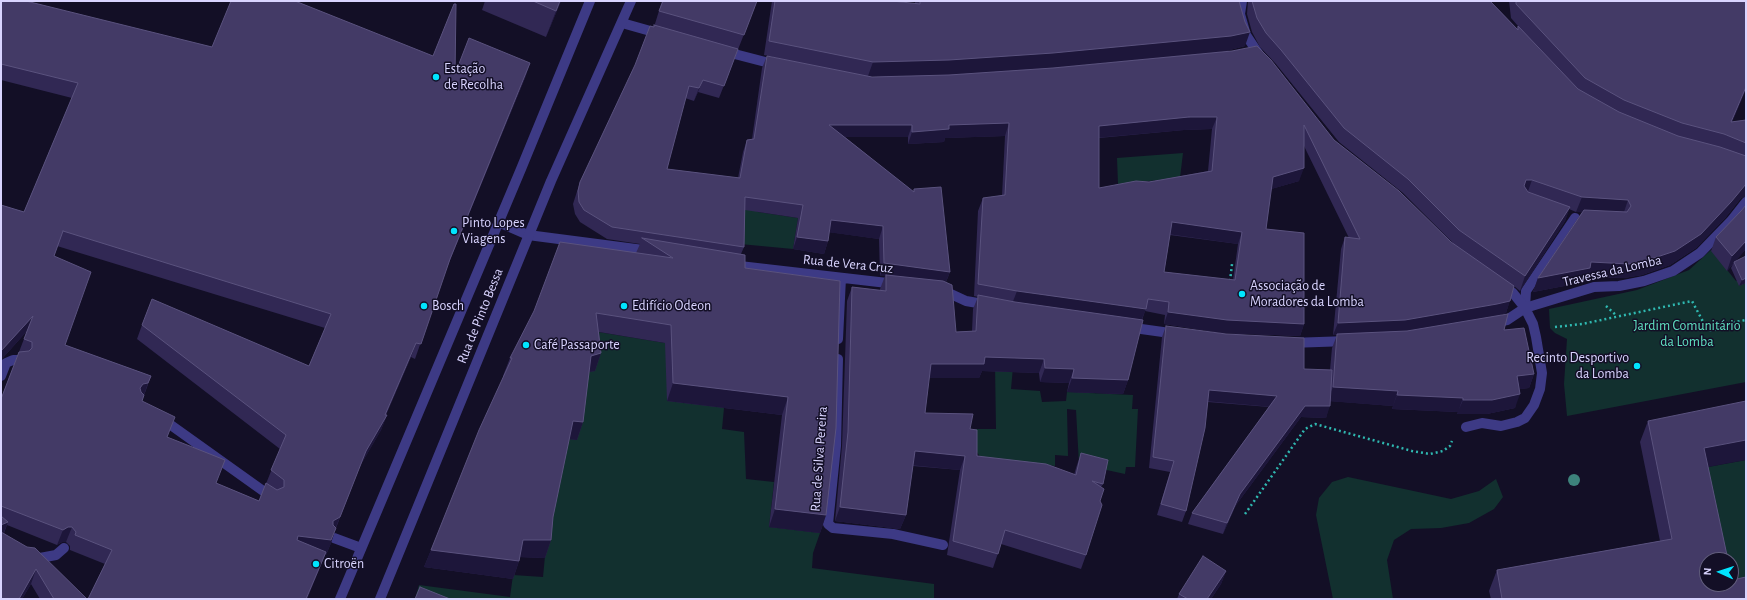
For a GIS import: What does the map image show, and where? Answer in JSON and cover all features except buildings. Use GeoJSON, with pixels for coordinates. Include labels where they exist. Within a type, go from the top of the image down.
{"type":"FeatureCollection","features":[{"type":"Feature","properties":{"kind":"street","name":"Rua de Pinto Bessa"},"geometry":{"type":"LineString","coordinates":[[340,599],[590,1]]}},
{"type":"Feature","properties":{"kind":"street","name":"Rua de Pinto Bessa"},"geometry":{"type":"LineString","coordinates":[[380,599],[528,235],[631,1]]}},
{"type":"Feature","properties":{"kind":"street"},"geometry":{"type":"LineString","coordinates":[[1242,1],[1240,14],[1252,52],[1266,62]]}},
{"type":"Feature","properties":{"kind":"street"},"geometry":{"type":"LineString","coordinates":[[622,23],[675,38]]}},
{"type":"Feature","properties":{"kind":"street"},"geometry":{"type":"LineString","coordinates":[[712,48],[787,67]]}},
{"type":"Feature","properties":{"kind":"street","name":"Travessa da Lomba"},"geometry":{"type":"LineString","coordinates":[[1524,308],[1594,287],[1619,286],[1644,281],[1673,271],[1700,253],[1731,221],[1746,202]]}},
{"type":"Feature","properties":{"kind":"street"},"geometry":{"type":"LineString","coordinates":[[1486,325],[1507,320],[1524,308],[1526,291],[1575,217]]}},
{"type":"Feature","properties":{"kind":"street"},"geometry":{"type":"LineString","coordinates":[[498,222],[528,235],[659,253]]}},
{"type":"Feature","properties":{"kind":"street","name":"Rua de Vera Cruz"},"geometry":{"type":"LineString","coordinates":[[721,263],[910,285]]}},
{"type":"Feature","properties":{"kind":"street","name":"Rua de Silva Pereira"},"geometry":{"type":"LineString","coordinates":[[841,278],[836,446],[828,524],[833,528],[893,534],[943,545]]}},
{"type":"Feature","properties":{"kind":"street"},"geometry":{"type":"LineString","coordinates":[[1466,427],[1482,423],[1509,425],[1525,418],[1534,405],[1540,390],[1542,373],[1533,324],[1513,293],[1494,280]]}},
{"type":"Feature","properties":{"kind":"street"},"geometry":{"type":"LineString","coordinates":[[932,288],[940,289],[966,301],[996,307]]}},
{"type":"Feature","properties":{"kind":"street"},"geometry":{"type":"LineString","coordinates":[[1119,326],[1188,335]]}},
{"type":"Feature","properties":{"kind":"street"},"geometry":{"type":"LineString","coordinates":[[1282,342],[1303,343],[1356,341]]}},
{"type":"Feature","properties":{"kind":"street"},"geometry":{"type":"LineString","coordinates":[[1,376],[6,364],[13,360],[21,360]]}},
{"type":"Feature","properties":{"kind":"street"},"geometry":{"type":"LineString","coordinates":[[153,413],[273,498]]}},
{"type":"Feature","properties":{"kind":"street"},"geometry":{"type":"LineString","coordinates":[[334,538],[361,548]]}},
{"type":"Feature","properties":{"kind":"street"},"geometry":{"type":"LineString","coordinates":[[19,552],[25,556],[40,558],[56,555],[64,548]]}},
{"type":"Feature","properties":{"kind":"path"},"geometry":{"type":"LineString","coordinates":[[1229,286],[1232,264]]}},
{"type":"Feature","properties":{"kind":"path"},"geometry":{"type":"LineString","coordinates":[[1554,327],[1692,301],[1708,331],[1730,323],[1746,320]]}},
{"type":"Feature","properties":{"kind":"path"},"geometry":{"type":"LineString","coordinates":[[1603,304],[1617,316]]}},
{"type":"Feature","properties":{"kind":"path"},"geometry":{"type":"LineString","coordinates":[[1245,514],[1306,429],[1315,424],[1412,451],[1430,454],[1443,451],[1450,446],[1459,431],[1466,427]]}},
{"type":"Feature","properties":{"kind":"green space"},"geometry":{"type":"Polygon","coordinates":[[[1183,153],[1180,178],[1118,184],[1117,158],[1183,153]]]}},
{"type":"Feature","properties":{"kind":"green space"},"geometry":{"type":"Polygon","coordinates":[[[734,199],[758,212],[798,218],[793,249],[740,244],[734,199]]]}},
{"type":"Feature","properties":{"kind":"green space","name":"Jardim Comunitário da Lomba"},"geometry":{"type":"Polygon","coordinates":[[[1711,250],[1736,281],[1746,279],[1746,382],[1567,416],[1564,384],[1567,339],[1555,333],[1550,328],[1549,309],[1637,290],[1689,270],[1711,250]]]}},
{"type":"Feature","properties":{"kind":"green space"},"geometry":{"type":"Polygon","coordinates":[[[586,330],[665,343],[724,408],[722,429],[744,432],[746,479],[774,482],[769,527],[820,533],[813,553],[812,568],[934,584],[934,599],[415,599],[419,585],[510,597],[513,575],[543,577],[547,535],[586,330]]]}},
{"type":"Feature","properties":{"kind":"green space"},"geometry":{"type":"Polygon","coordinates":[[[995,365],[1013,367],[1011,389],[1040,391],[1042,402],[1066,401],[1067,392],[1133,395],[1132,409],[1138,409],[1135,467],[1126,467],[1125,474],[1079,464],[1076,410],[1067,409],[1068,456],[1055,455],[1055,466],[1041,464],[990,472],[971,443],[972,429],[996,429],[995,365]]]}},
{"type":"Feature","properties":{"kind":"green space"},"geometry":{"type":"Polygon","coordinates":[[[1746,460],[1746,597],[1739,591],[1739,552],[1714,552],[1697,469],[1746,460]]]}},
{"type":"Feature","properties":{"kind":"green space"},"geometry":{"type":"Polygon","coordinates":[[[1348,477],[1451,499],[1479,491],[1496,479],[1503,497],[1494,509],[1469,523],[1441,528],[1411,529],[1394,540],[1387,560],[1393,599],[1333,599],[1316,515],[1319,498],[1332,482],[1348,477]]]}},
{"type":"Feature","properties":{"kind":"place","name":"Estação de Recolha"},"geometry":{"type":"Point","coordinates":[436,77]}},
{"type":"Feature","properties":{"kind":"place","name":"Pinto Lopes Viagens"},"geometry":{"type":"Point","coordinates":[454,231]}},
{"type":"Feature","properties":{"kind":"place","name":"Associação de Moradores da Lomba"},"geometry":{"type":"Point","coordinates":[1242,294]}},
{"type":"Feature","properties":{"kind":"place","name":"Bosch"},"geometry":{"type":"Point","coordinates":[424,306]}},
{"type":"Feature","properties":{"kind":"place","name":"Edifício Odeon"},"geometry":{"type":"Point","coordinates":[624,306]}},
{"type":"Feature","properties":{"kind":"place","name":"Café Passaporte"},"geometry":{"type":"Point","coordinates":[526,345]}},
{"type":"Feature","properties":{"kind":"place","name":"Recinto Desportivo da Lomba"},"geometry":{"type":"Point","coordinates":[1637,366]}},
{"type":"Feature","properties":{"kind":"place","name":"Citroën"},"geometry":{"type":"Point","coordinates":[316,564]}}]}
